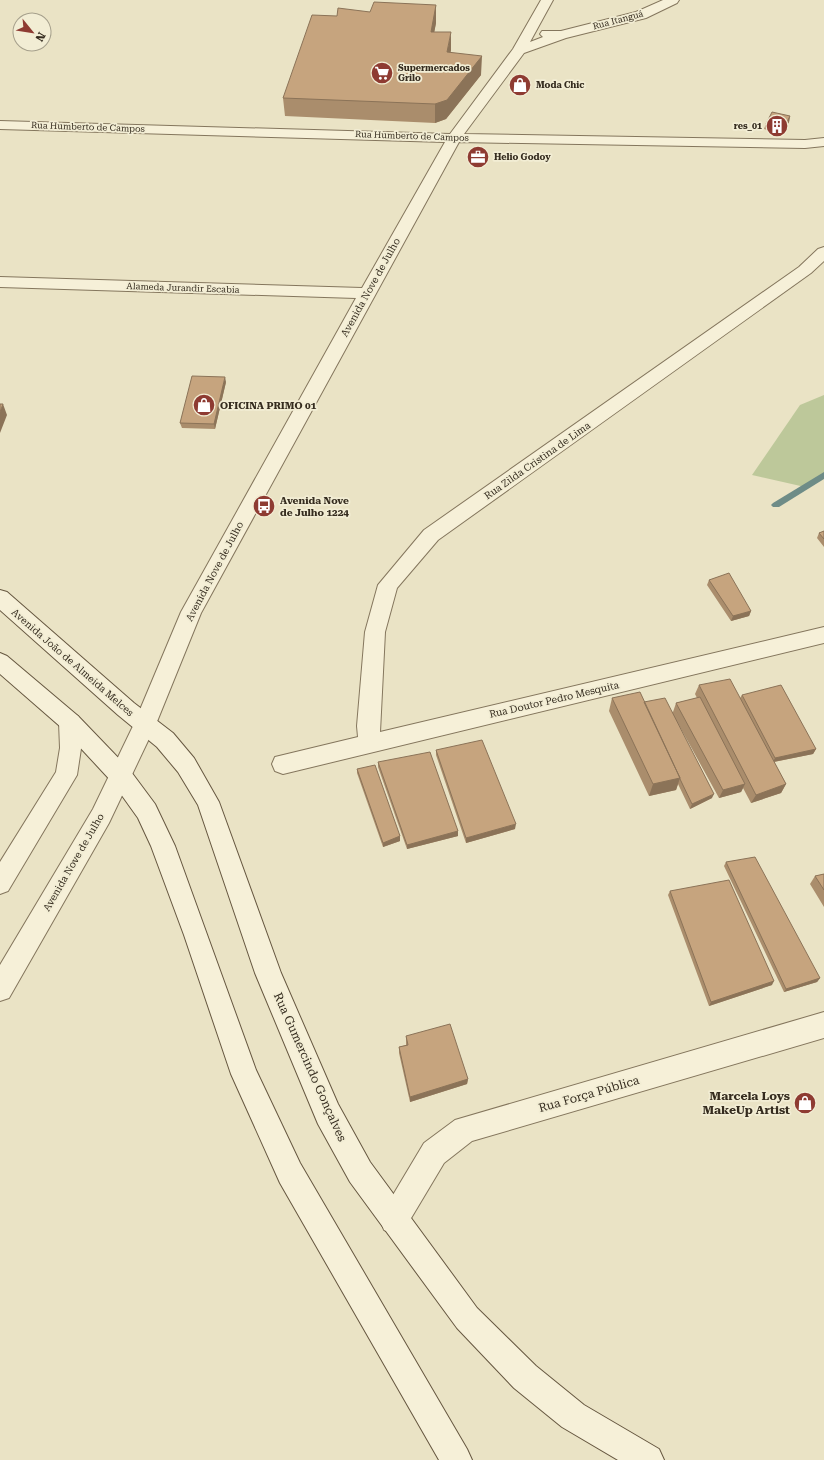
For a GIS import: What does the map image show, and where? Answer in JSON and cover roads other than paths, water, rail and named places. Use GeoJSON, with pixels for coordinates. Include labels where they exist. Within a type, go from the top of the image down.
{"type":"FeatureCollection","features":[{"type":"Feature","properties":{"kind":"street","name":"Avenida Nove de Julho"},"geometry":{"type":"LineString","coordinates":[[0,989],[101,816],[145,724],[191,612],[367,293],[454,138],[519,50],[547,0]]}},
{"type":"Feature","properties":{"kind":"street","name":"Rua Itanguá"},"geometry":{"type":"LineString","coordinates":[[519,50],[561,34],[641,15],[673,0]]}},
{"type":"Feature","properties":{"kind":"street","name":"Rua Itanguá"},"geometry":{"type":"LineString","coordinates":[[529,32],[561,34]]}},
{"type":"Feature","properties":{"kind":"street","name":"Rua Humberto de Campos"},"geometry":{"type":"LineString","coordinates":[[0,126],[454,138],[805,144],[824,142]]}},
{"type":"Feature","properties":{"kind":"street","name":"Rua Zilda Cristina de Lima"},"geometry":{"type":"LineString","coordinates":[[370,743],[368,726],[375,632],[388,585],[431,535],[804,270],[824,252]]}},
{"type":"Feature","properties":{"kind":"street","name":"Alameda Jurandir Escabia"},"geometry":{"type":"LineString","coordinates":[[0,282],[367,293]]}},
{"type":"Feature","properties":{"kind":"street","name":"Avenida João de Almeida Melces"},"geometry":{"type":"LineString","coordinates":[[0,598],[145,724]]}},
{"type":"Feature","properties":{"kind":"street","name":"Rua Doutor Pedro Mesquita"},"geometry":{"type":"LineString","coordinates":[[283,764],[824,635]]}},
{"type":"Feature","properties":{"kind":"street"},"geometry":{"type":"LineString","coordinates":[[0,662],[70,722],[121,776],[148,811],[163,846],[196,935],[244,1074],[290,1172],[456,1460]]}},
{"type":"Feature","properties":{"kind":"street"},"geometry":{"type":"LineString","coordinates":[[0,883],[66,775],[72,752],[70,722]]}},
{"type":"Feature","properties":{"kind":"street","name":"Rua Gumercindo Gonçalves"},"geometry":{"type":"LineString","coordinates":[[145,724],[165,740],[186,765],[208,802],[268,974],[328,1114],[360,1172],[467,1318],[525,1377],[573,1416],[648,1460]]}},
{"type":"Feature","properties":{"kind":"street","name":"Rua Força Pública"},"geometry":{"type":"LineString","coordinates":[[394,1220],[434,1153],[465,1130],[824,1025]]}},
{"type":"Feature","properties":{"kind":"waterway"},"geometry":{"type":"LineString","coordinates":[[776,505],[824,475]]}},
{"type":"Feature","properties":{"kind":"place","name":"Supermercados Grilo"},"geometry":{"type":"Point","coordinates":[382,73]}},
{"type":"Feature","properties":{"kind":"place","name":"Moda Chic"},"geometry":{"type":"Point","coordinates":[520,85]}},
{"type":"Feature","properties":{"kind":"place","name":"res_01"},"geometry":{"type":"Point","coordinates":[777,126]}},
{"type":"Feature","properties":{"kind":"place","name":"Helio Godoy"},"geometry":{"type":"Point","coordinates":[478,157]}},
{"type":"Feature","properties":{"kind":"place","name":"OFICINA PRIMO 01"},"geometry":{"type":"Point","coordinates":[204,405]}},
{"type":"Feature","properties":{"kind":"place","name":"Avenida Nove de Julho 1224"},"geometry":{"type":"Point","coordinates":[264,506]}},
{"type":"Feature","properties":{"kind":"place","name":"Marcela Loys MakeUp Artist"},"geometry":{"type":"Point","coordinates":[805,1103]}}]}
